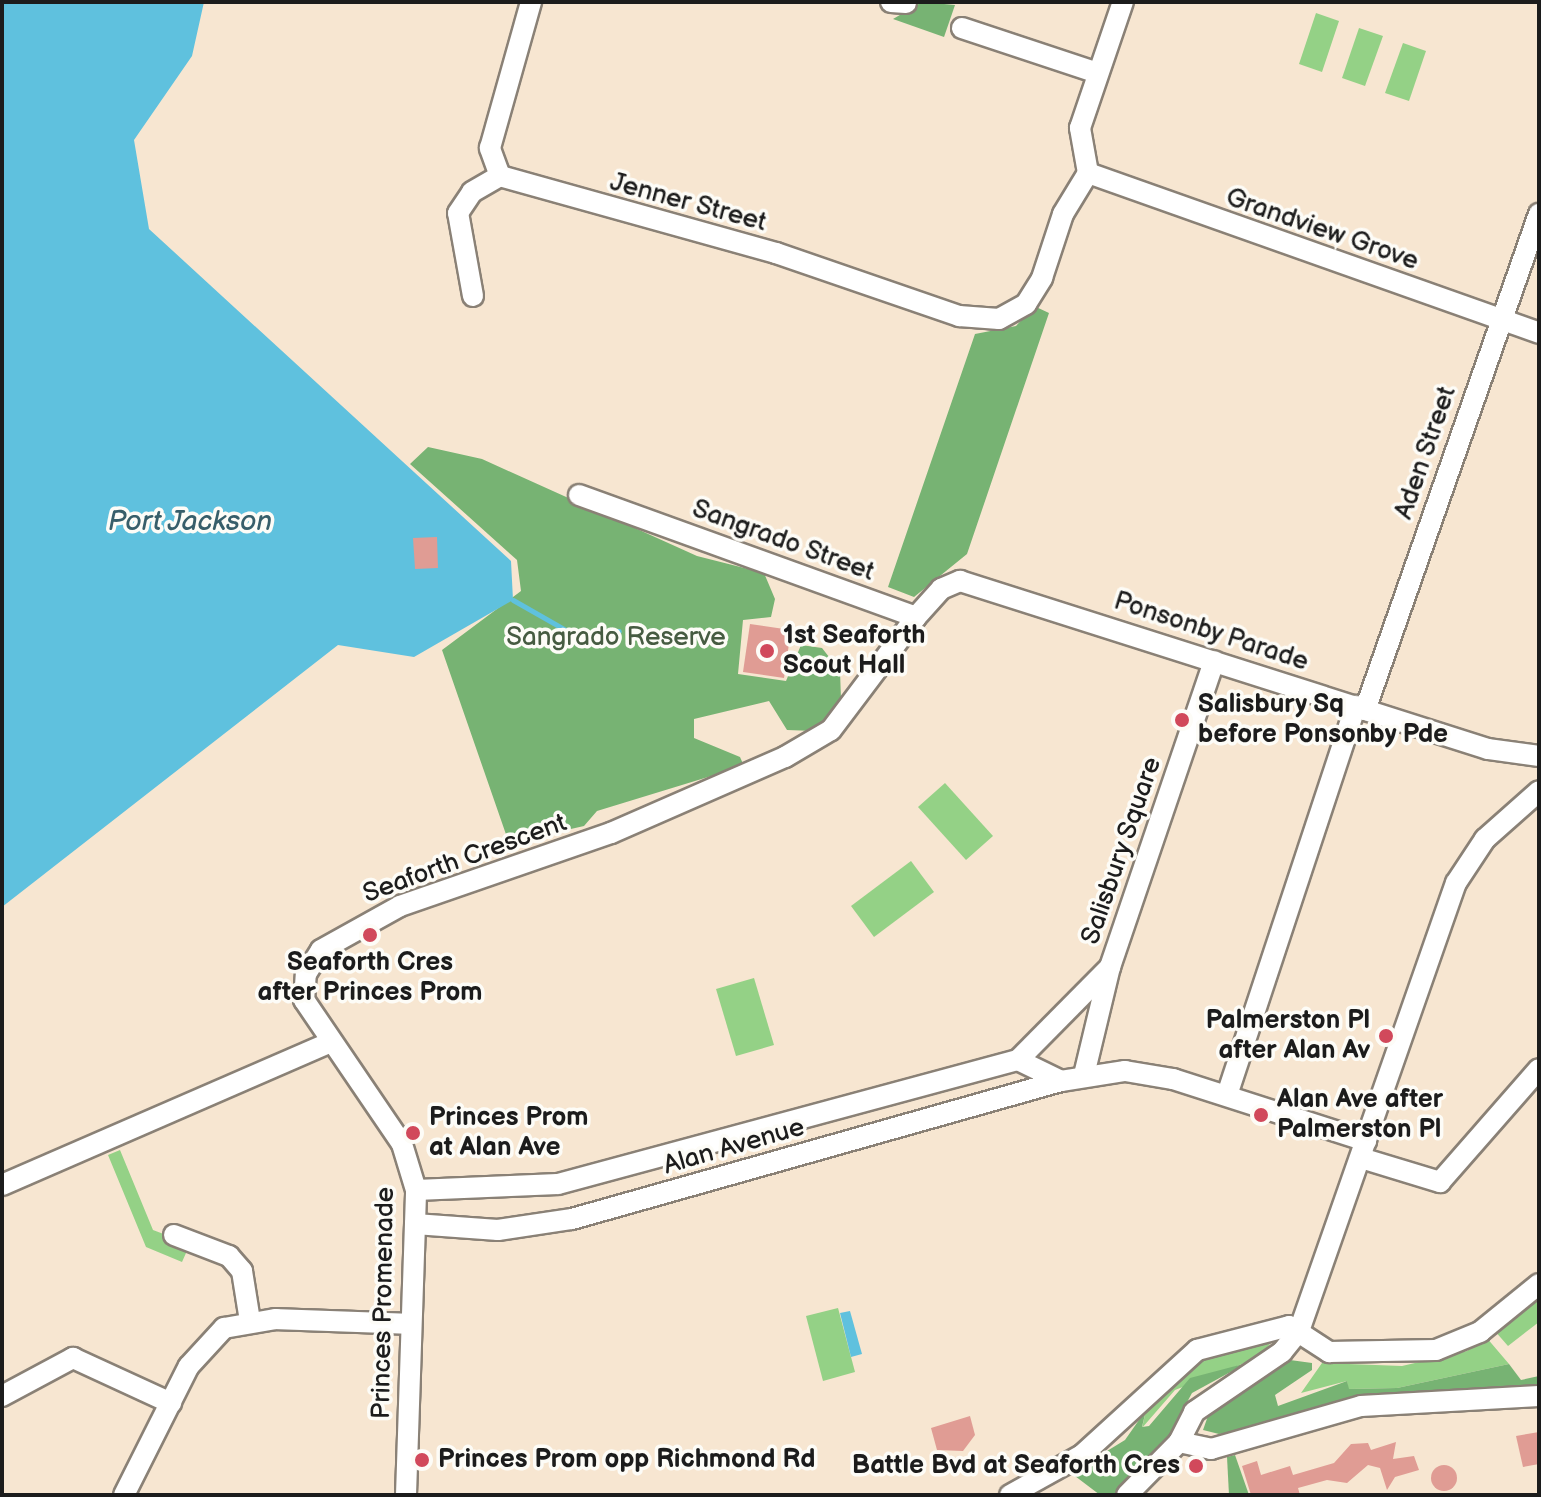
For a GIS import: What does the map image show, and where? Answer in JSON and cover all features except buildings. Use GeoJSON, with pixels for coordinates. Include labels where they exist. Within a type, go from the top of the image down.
{"type":"FeatureCollection","features":[{"type":"Feature","properties":{"kind":"street"},"geometry":{"type":"LineString","coordinates":[[473,296],[458,213],[472,192],[500,176],[490,148],[531,2]]}},
{"type":"Feature","properties":{"kind":"street"},"geometry":{"type":"LineString","coordinates":[[1088,173],[1080,128],[1123,2]]}},
{"type":"Feature","properties":{"kind":"street"},"geometry":{"type":"LineString","coordinates":[[962,28],[1098,73]]}},
{"type":"Feature","properties":{"kind":"street","name":"Jenner Street"},"geometry":{"type":"LineString","coordinates":[[500,176],[776,253],[944,311],[999,319],[1026,304],[1042,278],[1063,214],[1088,173]]}},
{"type":"Feature","properties":{"kind":"street","name":"Grandview Grove"},"geometry":{"type":"LineString","coordinates":[[1088,173],[1539,333]]}},
{"type":"Feature","properties":{"kind":"street","name":"Aden Street"},"geometry":{"type":"LineString","coordinates":[[1227,1095],[1360,708],[1539,214]]}},
{"type":"Feature","properties":{"kind":"street","name":"Sangrado Street"},"geometry":{"type":"LineString","coordinates":[[579,495],[916,617]]}},
{"type":"Feature","properties":{"kind":"street","name":"Ponsonby Parade"},"geometry":{"type":"LineString","coordinates":[[916,617],[941,589],[960,581],[1488,749],[1539,756]]}},
{"type":"Feature","properties":{"kind":"street","name":"Seaforth Crescent"},"geometry":{"type":"LineString","coordinates":[[328,1043],[304,1000],[306,974],[321,950],[400,906],[611,833],[785,757],[831,730],[916,617]]}},
{"type":"Feature","properties":{"kind":"street","name":"Salisbury Square"},"geometry":{"type":"LineString","coordinates":[[1110,967],[1214,661]]}},
{"type":"Feature","properties":{"kind":"street"},"geometry":{"type":"LineString","coordinates":[[1183,1446],[1194,1412],[1282,1352],[1299,1331],[1456,883],[1485,839],[1539,791]]}},
{"type":"Feature","properties":{"kind":"street"},"geometry":{"type":"LineString","coordinates":[[1061,1081],[1018,1060],[1110,967]]}},
{"type":"Feature","properties":{"kind":"street"},"geometry":{"type":"LineString","coordinates":[[1084,1075],[1110,967]]}},
{"type":"Feature","properties":{"kind":"street"},"geometry":{"type":"LineString","coordinates":[[2,1185],[328,1043]]}},
{"type":"Feature","properties":{"kind":"street","name":"Princes Promenade"},"geometry":{"type":"LineString","coordinates":[[328,1043],[402,1144],[416,1190],[406,1495]]}},
{"type":"Feature","properties":{"kind":"street","name":"Alan Avenue"},"geometry":{"type":"LineString","coordinates":[[416,1190],[558,1184],[1018,1060]]}},
{"type":"Feature","properties":{"kind":"street","name":"Alan Avenue"},"geometry":{"type":"LineString","coordinates":[[415,1224],[498,1230],[572,1219],[1061,1081],[1125,1071],[1227,1095],[1440,1182],[1539,1069]]}},
{"type":"Feature","properties":{"kind":"street"},"geometry":{"type":"LineString","coordinates":[[174,1235],[229,1256],[242,1271],[250,1321]]}},
{"type":"Feature","properties":{"kind":"street"},"geometry":{"type":"LineString","coordinates":[[1010,1495],[1082,1455],[1197,1350],[1264,1330],[1299,1331],[1329,1352],[1436,1350],[1480,1332],[1539,1284]]}},
{"type":"Feature","properties":{"kind":"street"},"geometry":{"type":"LineString","coordinates":[[124,1495],[171,1403],[205,1346],[224,1328],[250,1321],[411,1324]]}},
{"type":"Feature","properties":{"kind":"street"},"geometry":{"type":"LineString","coordinates":[[2,1396],[73,1358],[171,1403]]}},
{"type":"Feature","properties":{"kind":"street"},"geometry":{"type":"LineString","coordinates":[[1127,1495],[1183,1446],[1361,1406],[1539,1396]]}},
{"type":"Feature","properties":{"kind":"green space"},"geometry":{"type":"Polygon","coordinates":[[[922,2],[955,5],[944,37],[893,19],[922,2]]]}},
{"type":"Feature","properties":{"kind":"green space"},"geometry":{"type":"Polygon","coordinates":[[[1316,13],[1339,21],[1322,72],[1299,64],[1316,13]]]}},
{"type":"Feature","properties":{"kind":"green space"},"geometry":{"type":"Polygon","coordinates":[[[1359,28],[1383,36],[1365,86],[1342,78],[1359,28]]]}},
{"type":"Feature","properties":{"kind":"green space"},"geometry":{"type":"Polygon","coordinates":[[[1403,43],[1426,51],[1409,101],[1385,93],[1403,43]]]}},
{"type":"Feature","properties":{"kind":"green space"},"geometry":{"type":"Polygon","coordinates":[[[1034,306],[1049,313],[967,554],[914,597],[888,587],[975,334],[1016,326],[1034,306]]]}},
{"type":"Feature","properties":{"kind":"green space","name":"Sangrado Reserve"},"geometry":{"type":"Polygon","coordinates":[[[428,447],[482,459],[697,556],[764,573],[775,599],[771,617],[743,620],[738,674],[786,681],[801,645],[822,648],[840,671],[841,699],[814,731],[787,730],[769,701],[694,719],[694,738],[740,757],[744,766],[597,811],[584,826],[509,843],[442,650],[521,591],[517,560],[410,464],[428,447]]]}},
{"type":"Feature","properties":{"kind":"green space"},"geometry":{"type":"Polygon","coordinates":[[[945,783],[993,836],[966,860],[918,807],[945,783]]]}},
{"type":"Feature","properties":{"kind":"green space"},"geometry":{"type":"Polygon","coordinates":[[[911,861],[934,892],[874,937],[851,906],[911,861]]]}},
{"type":"Feature","properties":{"kind":"green space"},"geometry":{"type":"Polygon","coordinates":[[[754,978],[774,1045],[736,1056],[716,989],[754,978]]]}},
{"type":"Feature","properties":{"kind":"green space"},"geometry":{"type":"Polygon","coordinates":[[[120,1150],[153,1230],[190,1244],[182,1262],[146,1247],[108,1155],[120,1150]]]}},
{"type":"Feature","properties":{"kind":"green space"},"geometry":{"type":"Polygon","coordinates":[[[1539,1293],[1539,1322],[1508,1346],[1494,1330],[1539,1293]]]}},
{"type":"Feature","properties":{"kind":"green space"},"geometry":{"type":"Polygon","coordinates":[[[838,1308],[855,1372],[823,1381],[806,1316],[838,1308]]]}},
{"type":"Feature","properties":{"kind":"green space"},"geometry":{"type":"Polygon","coordinates":[[[1486,1337],[1509,1364],[1397,1388],[1348,1389],[1347,1381],[1301,1393],[1322,1363],[1402,1366],[1467,1351],[1486,1337]]]}},
{"type":"Feature","properties":{"kind":"green space"},"geometry":{"type":"Polygon","coordinates":[[[1273,1340],[1260,1357],[1175,1390],[1142,1428],[1146,1410],[1205,1358],[1273,1340]]]}},
{"type":"Feature","properties":{"kind":"green space"},"geometry":{"type":"Polygon","coordinates":[[[1290,1360],[1312,1363],[1312,1370],[1275,1395],[1278,1406],[1347,1381],[1349,1389],[1397,1388],[1509,1364],[1521,1380],[1539,1376],[1539,1387],[1219,1434],[1203,1430],[1209,1413],[1290,1360]]]}},
{"type":"Feature","properties":{"kind":"green space"},"geometry":{"type":"Polygon","coordinates":[[[1247,1363],[1192,1393],[1163,1447],[1117,1495],[1100,1495],[1071,1473],[1125,1440],[1146,1410],[1142,1427],[1149,1426],[1190,1378],[1247,1363]]]}},
{"type":"Feature","properties":{"kind":"green space"},"geometry":{"type":"Polygon","coordinates":[[[1235,1455],[1249,1495],[1229,1495],[1227,1457],[1235,1455]]]}},
{"type":"Feature","properties":{"kind":"water","name":"Port Jackson"},"geometry":{"type":"Polygon","coordinates":[[[2,2],[204,2],[192,56],[134,140],[149,229],[511,561],[513,600],[414,657],[338,645],[2,907],[2,2]]]}},
{"type":"Feature","properties":{"kind":"water"},"geometry":{"type":"Polygon","coordinates":[[[850,1311],[862,1354],[851,1357],[840,1313],[850,1311]]]}},
{"type":"Feature","properties":{"kind":"waterway"},"geometry":{"type":"LineString","coordinates":[[513,600],[576,636],[619,631]]}},
{"type":"Feature","properties":{"kind":"place","name":"1st Seaforth Scout Hall"},"geometry":{"type":"Point","coordinates":[767,651]}},
{"type":"Feature","properties":{"kind":"place","name":"Salisbury Sq before Ponsonby Pde"},"geometry":{"type":"Point","coordinates":[1182,720]}},
{"type":"Feature","properties":{"kind":"place","name":"Seaforth Cres after Princes Prom"},"geometry":{"type":"Point","coordinates":[370,935]}},
{"type":"Feature","properties":{"kind":"place","name":"Palmerston Pl after Alan Av"},"geometry":{"type":"Point","coordinates":[1386,1036]}},
{"type":"Feature","properties":{"kind":"place","name":"Alan Ave after Palmerston Pl"},"geometry":{"type":"Point","coordinates":[1261,1115]}},
{"type":"Feature","properties":{"kind":"place","name":"Princes Prom at Alan Ave"},"geometry":{"type":"Point","coordinates":[413,1133]}},
{"type":"Feature","properties":{"kind":"place","name":"Princes Prom opp Richmond Rd"},"geometry":{"type":"Point","coordinates":[422,1460]}},
{"type":"Feature","properties":{"kind":"place","name":"Battle Bvd at Seaforth Cres"},"geometry":{"type":"Point","coordinates":[1196,1466]}}]}
